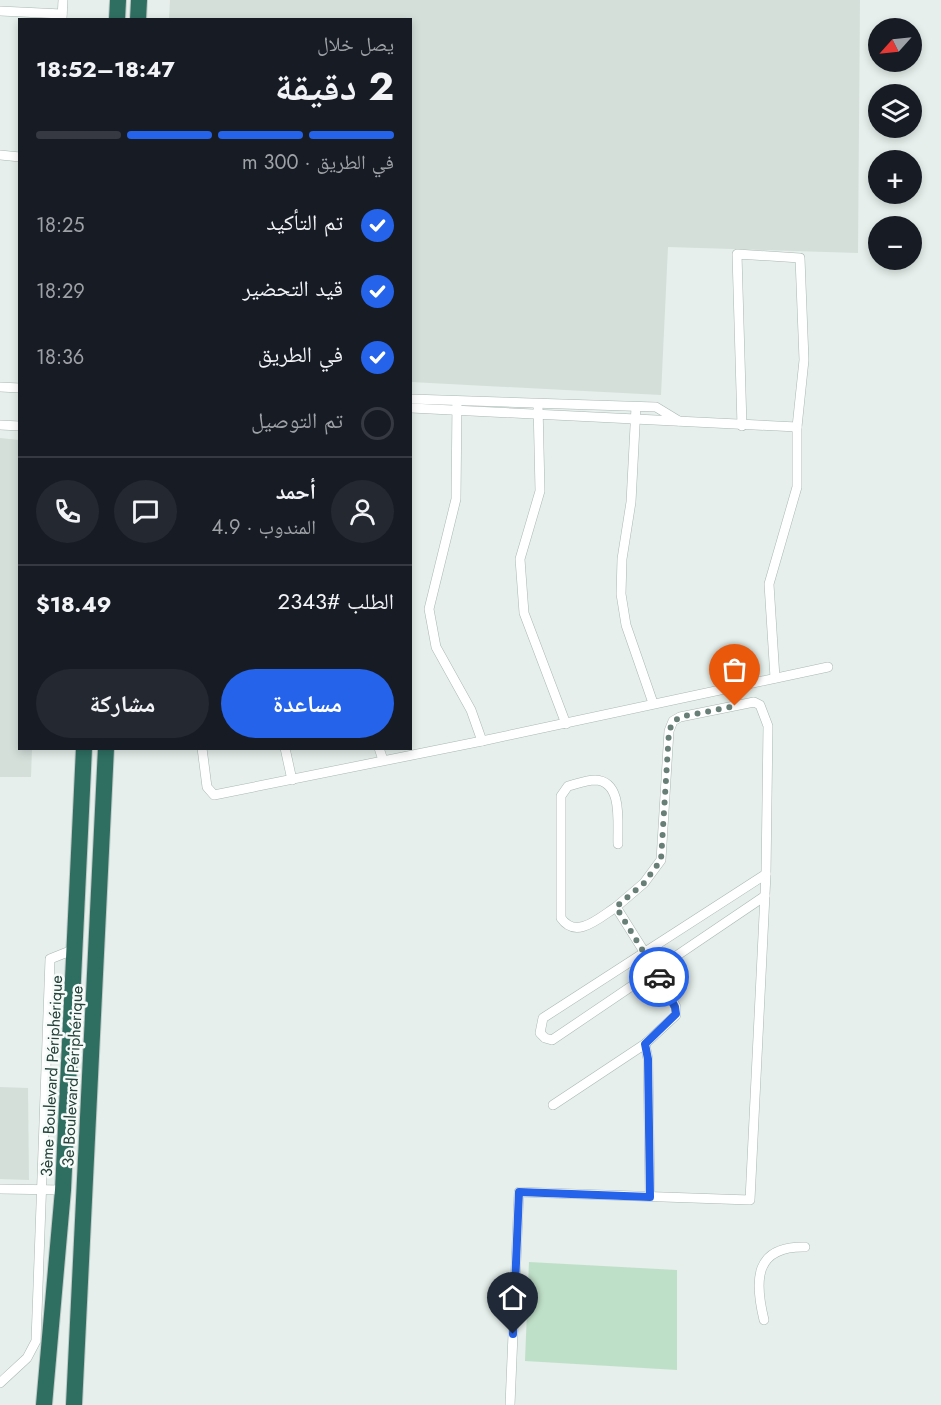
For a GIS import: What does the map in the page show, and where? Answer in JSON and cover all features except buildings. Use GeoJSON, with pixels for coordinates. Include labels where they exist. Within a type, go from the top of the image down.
{"type":"FeatureCollection","features":[{"type":"Feature","properties":{"kind":"highway"},"geometry":{"type":"LineString","coordinates":[[117,18],[118,0]]}},
{"type":"Feature","properties":{"kind":"highway"},"geometry":{"type":"LineString","coordinates":[[138,18],[139,0]]}},
{"type":"Feature","properties":{"kind":"highway","name":"3ème Boulevard Périphérique"},"geometry":{"type":"LineString","coordinates":[[44,1405],[63,1190],[84,750]]}},
{"type":"Feature","properties":{"kind":"highway","name":"3e Boulevard Périphérique"},"geometry":{"type":"LineString","coordinates":[[74,1405],[106,750]]}},
{"type":"Feature","properties":{"kind":"street"},"geometry":{"type":"LineString","coordinates":[[0,11],[62,17],[63,0]]}},
{"type":"Feature","properties":{"kind":"street"},"geometry":{"type":"LineString","coordinates":[[0,155],[18,157]]}},
{"type":"Feature","properties":{"kind":"street"},"geometry":{"type":"LineString","coordinates":[[742,426],[737,254],[800,258],[804,360],[797,427],[797,487],[769,584],[775,678]]}},
{"type":"Feature","properties":{"kind":"street"},"geometry":{"type":"LineString","coordinates":[[0,387],[18,388]]}},
{"type":"Feature","properties":{"kind":"street"},"geometry":{"type":"LineString","coordinates":[[412,399],[538,416],[797,427]]}},
{"type":"Feature","properties":{"kind":"street"},"geometry":{"type":"LineString","coordinates":[[538,404],[540,491],[520,559],[524,613],[566,724]]}},
{"type":"Feature","properties":{"kind":"street"},"geometry":{"type":"LineString","coordinates":[[412,408],[538,404],[656,407],[681,422]]}},
{"type":"Feature","properties":{"kind":"street"},"geometry":{"type":"LineString","coordinates":[[457,406],[456,499],[429,609],[436,647],[471,710],[482,741]]}},
{"type":"Feature","properties":{"kind":"street"},"geometry":{"type":"LineString","coordinates":[[636,407],[621,594],[626,624],[653,703]]}},
{"type":"Feature","properties":{"kind":"street"},"geometry":{"type":"LineString","coordinates":[[0,425],[18,426]]}},
{"type":"Feature","properties":{"kind":"street"},"geometry":{"type":"LineString","coordinates":[[202,750],[207,787],[214,795],[566,724],[653,703],[828,667]]}},
{"type":"Feature","properties":{"kind":"street"},"geometry":{"type":"LineString","coordinates":[[510,1405],[519,1192],[750,1200],[766,874],[768,726],[760,705],[754,702],[680,717],[673,722],[669,731],[661,860],[644,883],[616,907],[583,928],[574,929],[566,926],[561,918],[561,796],[568,786],[596,780],[610,786],[616,798],[618,843]]}},
{"type":"Feature","properties":{"kind":"street"},"geometry":{"type":"LineString","coordinates":[[285,750],[292,780]]}},
{"type":"Feature","properties":{"kind":"street"},"geometry":{"type":"LineString","coordinates":[[380,750],[383,760]]}},
{"type":"Feature","properties":{"kind":"street"},"geometry":{"type":"LineString","coordinates":[[765,897],[552,1040],[540,1033],[543,1017],[766,874]]}},
{"type":"Feature","properties":{"kind":"street"},"geometry":{"type":"LineString","coordinates":[[553,1105],[645,1044],[676,1014],[675,1007],[655,969],[616,907]]}},
{"type":"Feature","properties":{"kind":"street"},"geometry":{"type":"LineString","coordinates":[[0,1383],[27,1358],[36,1341],[50,960],[75,949]]}},
{"type":"Feature","properties":{"kind":"street"},"geometry":{"type":"LineString","coordinates":[[645,1044],[648,1059],[650,1197]]}},
{"type":"Feature","properties":{"kind":"street"},"geometry":{"type":"LineString","coordinates":[[0,1189],[63,1190]]}},
{"type":"Feature","properties":{"kind":"street"},"geometry":{"type":"LineString","coordinates":[[764,1320],[758,1284],[761,1264],[779,1250],[805,1247]]}},
{"type":"Feature","properties":{"kind":"shaded area"},"geometry":{"type":"Polygon","coordinates":[[[170,0],[860,0],[858,253],[668,247],[661,395],[412,382],[412,18],[169,18],[170,0]]]}},
{"type":"Feature","properties":{"kind":"shaded area"},"geometry":{"type":"Polygon","coordinates":[[[0,438],[18,440],[18,750],[32,750],[31,777],[0,777],[0,438]]]}},
{"type":"Feature","properties":{"kind":"shaded area"},"geometry":{"type":"Polygon","coordinates":[[[0,1087],[28,1088],[29,1180],[0,1179],[0,1087]]]}},
{"type":"Feature","properties":{"kind":"green space"},"geometry":{"type":"Polygon","coordinates":[[[529,1262],[677,1270],[677,1370],[525,1361],[529,1262]]]}},
{"type":"Feature","properties":{"kind":"way so far"},"geometry":{"type":"LineString","coordinates":[[659,977],[616,907],[644,883],[661,860],[669,731],[673,722],[680,717],[735,706]]}},
{"type":"Feature","properties":{"kind":"route"},"geometry":{"type":"LineString","coordinates":[[513,1334],[519,1192],[650,1197],[648,1059],[645,1044],[672,1021],[676,1014],[675,1007],[659,977]]}}]}
